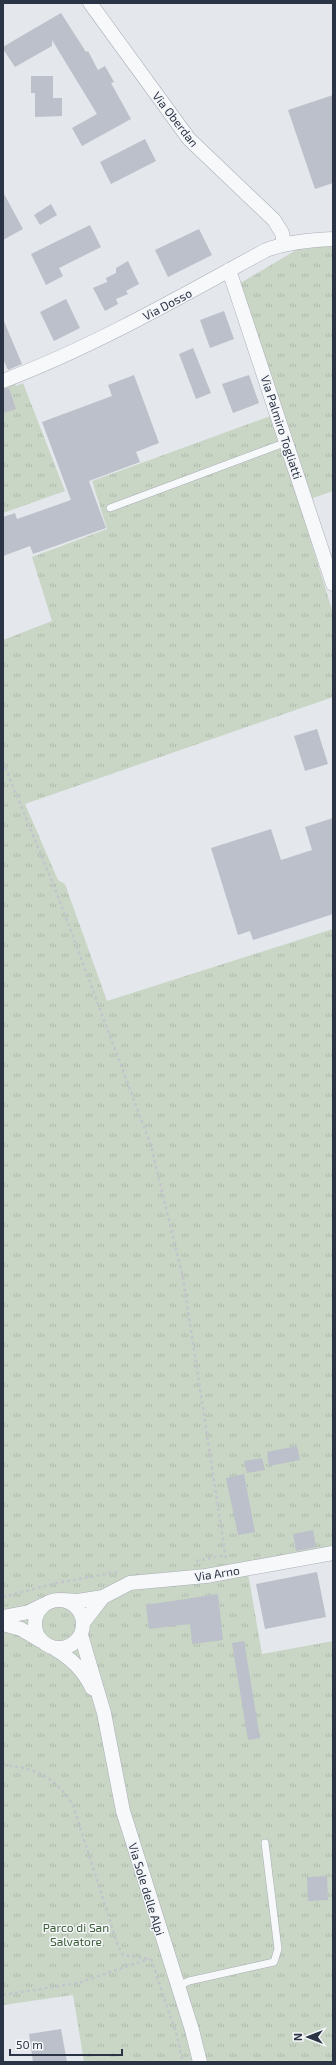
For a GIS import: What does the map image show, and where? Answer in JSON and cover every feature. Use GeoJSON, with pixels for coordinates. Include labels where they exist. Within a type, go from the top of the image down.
{"type":"FeatureCollection","features":[{"type":"Feature","properties":{"kind":"street","name":"Via Oberdan"},"geometry":{"type":"LineString","coordinates":[[90,3],[189,139],[274,220],[282,233],[284,244]]}},
{"type":"Feature","properties":{"kind":"street","name":"Via Dosso"},"geometry":{"type":"LineString","coordinates":[[3,381],[117,331],[266,250],[284,244],[301,241],[333,239]]}},
{"type":"Feature","properties":{"kind":"street","name":"Via Palmiro Togliatti"},"geometry":{"type":"LineString","coordinates":[[229,270],[333,584]]}},
{"type":"Feature","properties":{"kind":"street","name":"Via Arno"},"geometry":{"type":"LineString","coordinates":[[62,1600],[78,1601],[103,1597],[130,1583],[206,1576],[333,1553]]}},
{"type":"Feature","properties":{"kind":"street","name":"Via Arno"},"geometry":{"type":"LineString","coordinates":[[82,1629],[103,1597]]}},
{"type":"Feature","properties":{"kind":"street"},"geometry":{"type":"LineString","coordinates":[[3,1617],[28,1612],[49,1602],[62,1600],[77,1607],[104,1713]]}},
{"type":"Feature","properties":{"kind":"street"},"geometry":{"type":"LineString","coordinates":[[40,1641],[34,1629],[34,1622],[38,1610],[43,1605]]}},
{"type":"Feature","properties":{"kind":"street"},"geometry":{"type":"LineString","coordinates":[[3,1624],[21,1629],[47,1646],[56,1649],[67,1656],[79,1667],[104,1713]]}},
{"type":"Feature","properties":{"kind":"street"},"geometry":{"type":"LineString","coordinates":[[56,1649],[70,1646],[82,1629]]}},
{"type":"Feature","properties":{"kind":"street","name":"Via Sole delle Alpi"},"geometry":{"type":"LineString","coordinates":[[104,1713],[123,1811],[192,2030],[200,2062]]}},
{"type":"Feature","properties":{"kind":"lane"},"geometry":{"type":"LineString","coordinates":[[110,508],[287,442]]}},
{"type":"Feature","properties":{"kind":"lane"},"geometry":{"type":"LineString","coordinates":[[178,1986],[188,1981],[274,1962],[278,1949],[266,1843]]}},
{"type":"Feature","properties":{"kind":"path"},"geometry":{"type":"LineString","coordinates":[[3,762],[56,891],[151,1146],[183,1278],[225,1555]]}},
{"type":"Feature","properties":{"kind":"path"},"geometry":{"type":"LineString","coordinates":[[3,1597],[57,1583],[94,1577]]}},
{"type":"Feature","properties":{"kind":"path"},"geometry":{"type":"LineString","coordinates":[[3,1765],[28,1768],[49,1778],[64,1791],[73,1805],[118,1946],[124,1955],[151,1959]]}},
{"type":"Feature","properties":{"kind":"path"},"geometry":{"type":"LineString","coordinates":[[3,1995],[78,1983],[151,1959]]}},
{"type":"Feature","properties":{"kind":"path"},"geometry":{"type":"LineString","coordinates":[[151,1959],[177,2036],[184,2062]]}},
{"type":"Feature","properties":{"kind":"green space","name":"Parco di San Salvatore"},"geometry":{"type":"Polygon","coordinates":[[[333,245],[333,491],[299,503],[333,613],[333,697],[25,804],[58,880],[65,884],[107,1001],[333,929],[333,1559],[248,1573],[262,1654],[333,1641],[333,2062],[84,2062],[73,1995],[3,2005],[3,640],[52,621],[32,557],[107,529],[92,481],[279,413],[237,285],[303,246],[333,245]]]}},
{"type":"Feature","properties":{"kind":"green space"},"geometry":{"type":"Polygon","coordinates":[[[14,381],[16,386],[23,383],[65,491],[3,513],[3,385],[14,381]]]}},
{"type":"Feature","properties":{"kind":"building"},"geometry":{"type":"Polygon","coordinates":[[[61,13],[86,52],[88,51],[98,70],[105,66],[114,82],[111,83],[131,119],[82,146],[72,128],[97,114],[52,40],[52,46],[15,67],[3,49],[3,47],[61,13]]]}},
{"type":"Feature","properties":{"kind":"building"},"geometry":{"type":"Polygon","coordinates":[[[31,76],[53,76],[53,98],[62,98],[62,116],[35,117],[35,93],[31,93],[31,76]]]}},
{"type":"Feature","properties":{"kind":"building"},"geometry":{"type":"Polygon","coordinates":[[[333,95],[333,183],[315,189],[288,110],[333,95]]]}},
{"type":"Feature","properties":{"kind":"building"},"geometry":{"type":"Polygon","coordinates":[[[145,139],[156,161],[111,184],[100,162],[145,139]]]}},
{"type":"Feature","properties":{"kind":"building"},"geometry":{"type":"Polygon","coordinates":[[[3,192],[23,229],[3,240],[3,192]]]}},
{"type":"Feature","properties":{"kind":"building"},"geometry":{"type":"Polygon","coordinates":[[[51,204],[57,215],[40,225],[34,215],[51,204]]]}},
{"type":"Feature","properties":{"kind":"building"},"geometry":{"type":"Polygon","coordinates":[[[90,225],[101,247],[59,268],[63,276],[46,285],[31,254],[90,225]]]}},
{"type":"Feature","properties":{"kind":"building"},"geometry":{"type":"Polygon","coordinates":[[[199,229],[212,255],[168,277],[155,250],[199,229]]]}},
{"type":"Feature","properties":{"kind":"building"},"geometry":{"type":"Polygon","coordinates":[[[128,261],[139,284],[126,291],[128,294],[116,299],[118,304],[105,311],[93,288],[107,282],[106,278],[116,273],[116,268],[128,261]]]}},
{"type":"Feature","properties":{"kind":"building"},"geometry":{"type":"Polygon","coordinates":[[[66,299],[80,328],[54,341],[40,312],[66,299]]]}},
{"type":"Feature","properties":{"kind":"building"},"geometry":{"type":"Polygon","coordinates":[[[224,311],[234,339],[210,348],[200,320],[224,311]]]}},
{"type":"Feature","properties":{"kind":"building"},"geometry":{"type":"Polygon","coordinates":[[[3,319],[22,364],[8,370],[3,359],[3,319]]]}},
{"type":"Feature","properties":{"kind":"building"},"geometry":{"type":"Polygon","coordinates":[[[193,348],[211,393],[196,399],[179,354],[193,348]]]}},
{"type":"Feature","properties":{"kind":"building"},"geometry":{"type":"Polygon","coordinates":[[[134,375],[159,443],[136,452],[140,462],[89,481],[106,528],[33,554],[30,546],[3,556],[3,517],[15,513],[17,519],[71,500],[42,422],[112,396],[108,385],[134,375]]]}},
{"type":"Feature","properties":{"kind":"building"},"geometry":{"type":"Polygon","coordinates":[[[249,375],[259,403],[233,413],[222,384],[249,375]]]}},
{"type":"Feature","properties":{"kind":"building"},"geometry":{"type":"Polygon","coordinates":[[[9,388],[16,409],[3,413],[3,389],[9,388]]]}},
{"type":"Feature","properties":{"kind":"building"},"geometry":{"type":"Polygon","coordinates":[[[317,729],[328,764],[305,771],[294,736],[317,729]]]}},
{"type":"Feature","properties":{"kind":"building"},"geometry":{"type":"Polygon","coordinates":[[[333,818],[333,914],[253,940],[250,931],[238,935],[211,848],[271,829],[281,860],[312,850],[305,827],[333,818]]]}},
{"type":"Feature","properties":{"kind":"building"},"geometry":{"type":"Polygon","coordinates":[[[297,1446],[300,1460],[269,1466],[267,1452],[297,1446]]]}},
{"type":"Feature","properties":{"kind":"building"},"geometry":{"type":"Polygon","coordinates":[[[262,1458],[265,1470],[247,1473],[244,1461],[262,1458]]]}},
{"type":"Feature","properties":{"kind":"building"},"geometry":{"type":"Polygon","coordinates":[[[244,1474],[255,1532],[238,1535],[226,1478],[244,1474]]]}},
{"type":"Feature","properties":{"kind":"building"},"geometry":{"type":"Polygon","coordinates":[[[313,1530],[316,1547],[296,1551],[293,1534],[313,1530]]]}},
{"type":"Feature","properties":{"kind":"building"},"geometry":{"type":"Polygon","coordinates":[[[317,1572],[326,1617],[265,1629],[256,1584],[317,1572]]]}},
{"type":"Feature","properties":{"kind":"building"},"geometry":{"type":"Polygon","coordinates":[[[218,1594],[223,1640],[192,1644],[190,1624],[149,1629],[146,1605],[218,1594]]]}},
{"type":"Feature","properties":{"kind":"building"},"geometry":{"type":"Polygon","coordinates":[[[244,1641],[260,1738],[248,1740],[232,1643],[244,1641]]]}},
{"type":"Feature","properties":{"kind":"building"},"geometry":{"type":"Polygon","coordinates":[[[327,1876],[328,1900],[308,1901],[307,1877],[327,1876]]]}},
{"type":"Feature","properties":{"kind":"building"},"geometry":{"type":"Polygon","coordinates":[[[61,2029],[67,2062],[33,2062],[29,2034],[61,2029]]]}}]}
